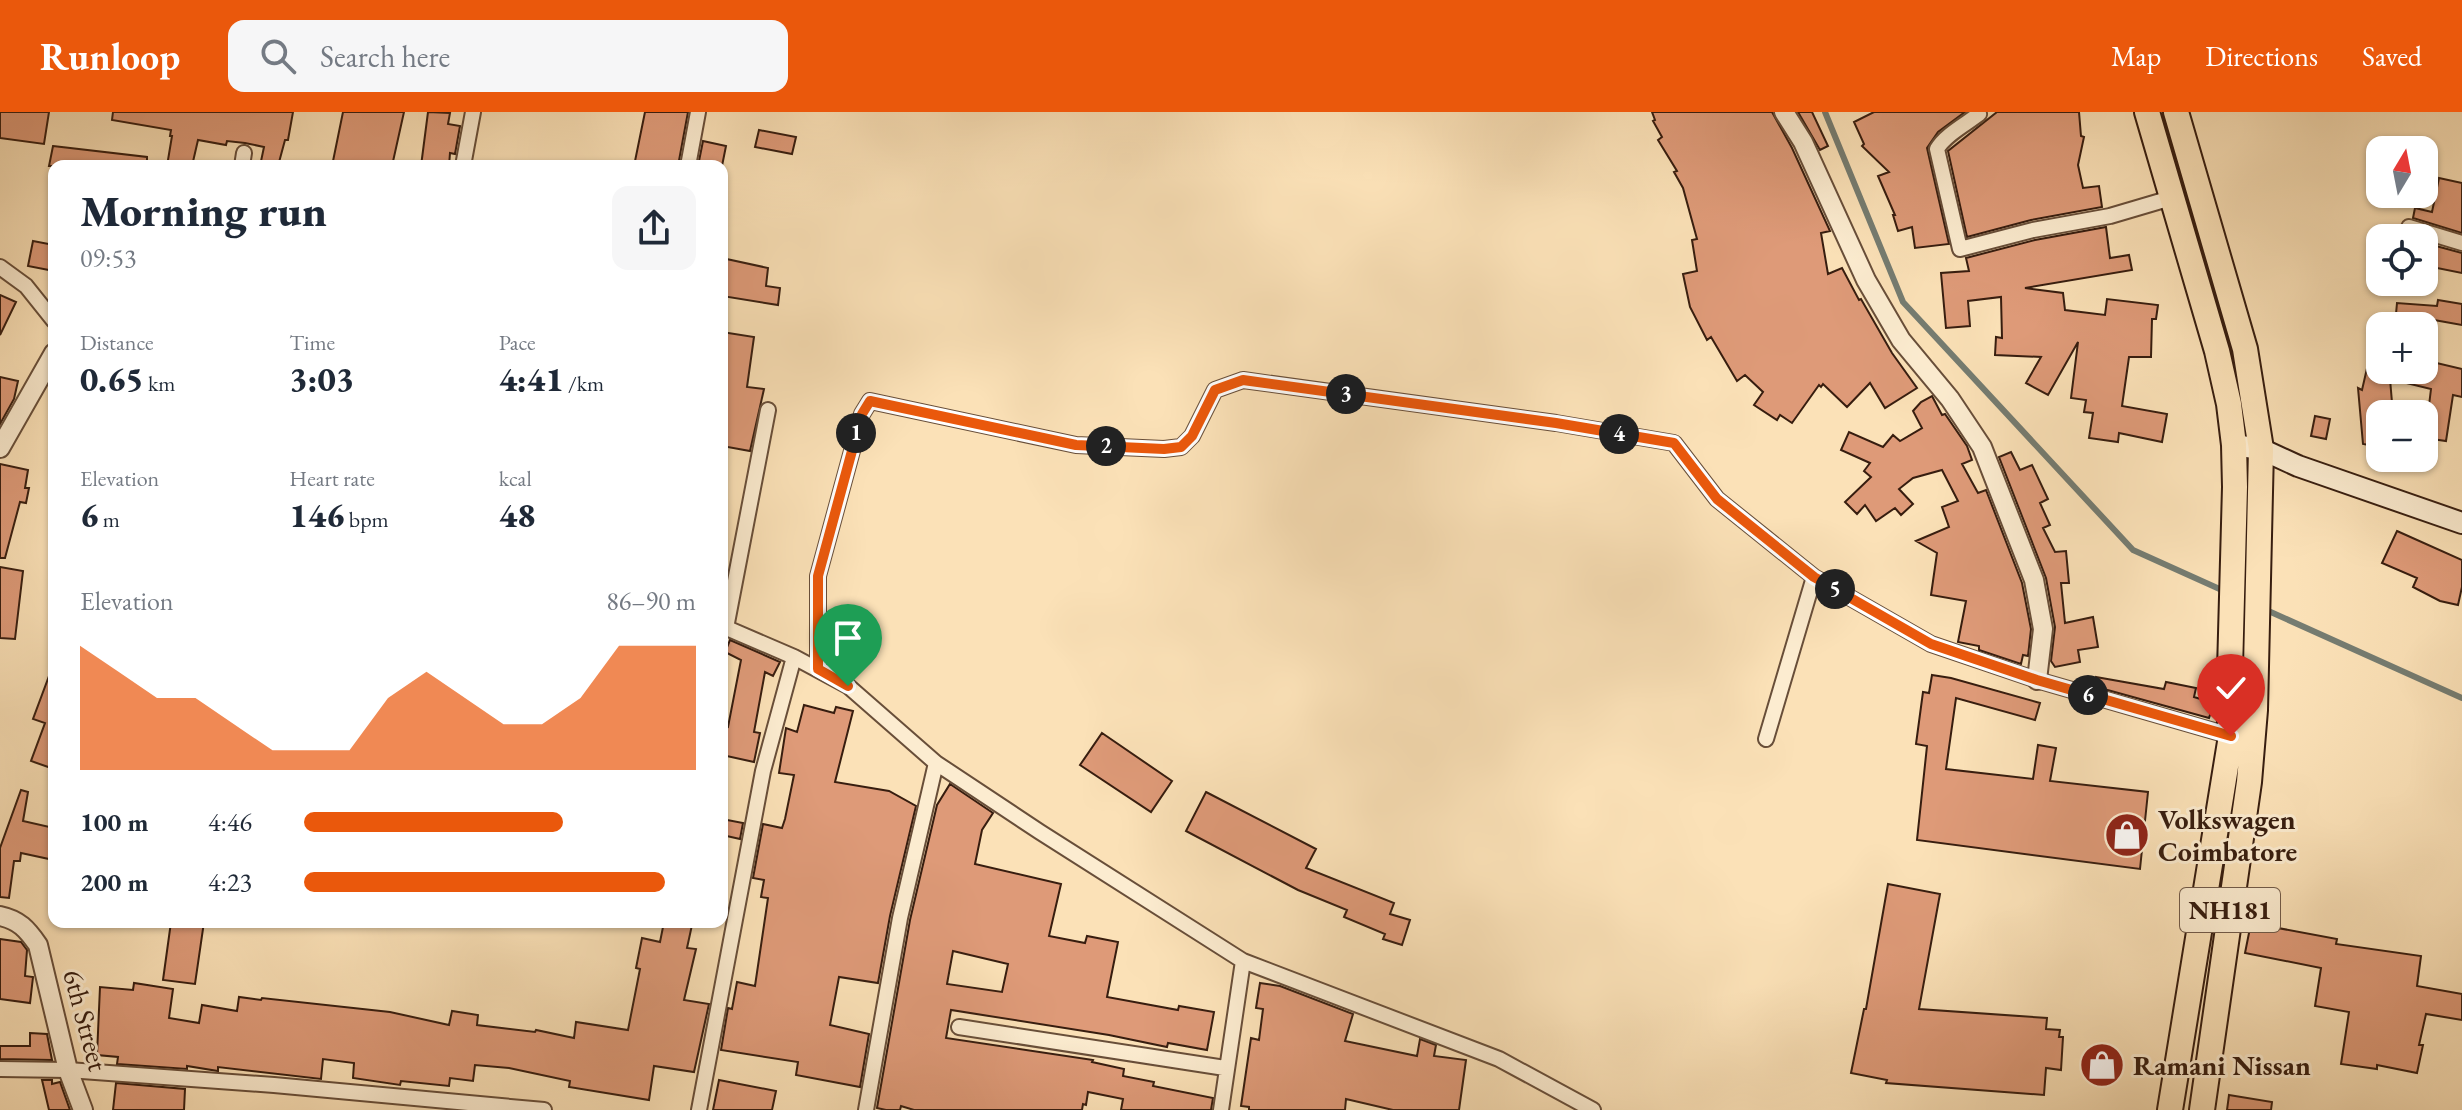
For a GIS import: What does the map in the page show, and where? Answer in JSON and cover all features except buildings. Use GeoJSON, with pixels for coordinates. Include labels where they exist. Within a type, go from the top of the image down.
{"type":"FeatureCollection","features":[{"type":"Feature","properties":{"kind":"highway","name":"NH181"},"geometry":{"type":"LineString","coordinates":[[2170,1110],[2231,736],[2229,707],[2246,488],[2261,449],[2245,349],[2176,112]]}},
{"type":"Feature","properties":{"kind":"highway"},"geometry":{"type":"LineString","coordinates":[[2150,113],[2157,151],[2217,351],[2234,445],[2246,488]]}},
{"type":"Feature","properties":{"kind":"highway"},"geometry":{"type":"LineString","coordinates":[[2157,151],[2183,144]]}},
{"type":"Feature","properties":{"kind":"highway","name":"NH181"},"geometry":{"type":"LineString","coordinates":[[2202,1110],[2249,782],[2255,710],[2246,488]]}},
{"type":"Feature","properties":{"kind":"main road"},"geometry":{"type":"LineString","coordinates":[[2234,445],[2261,449],[2298,466],[2462,523]]}},
{"type":"Feature","properties":{"kind":"street"},"geometry":{"type":"LineString","coordinates":[[464,160],[473,112]]}},
{"type":"Feature","properties":{"kind":"street"},"geometry":{"type":"LineString","coordinates":[[689,160],[698,112]]}},
{"type":"Feature","properties":{"kind":"street"},"geometry":{"type":"LineString","coordinates":[[1784,112],[1803,142],[1866,280],[1901,340],[1950,399],[1982,447],[2034,580],[2043,629],[2037,680]]}},
{"type":"Feature","properties":{"kind":"street"},"geometry":{"type":"LineString","coordinates":[[1978,112],[1965,126],[1940,143],[1937,149],[1960,249],[2033,230],[2110,216],[2171,198]]}},
{"type":"Feature","properties":{"kind":"street"},"geometry":{"type":"LineString","coordinates":[[2438,236],[2462,243]]}},
{"type":"Feature","properties":{"kind":"street"},"geometry":{"type":"LineString","coordinates":[[0,267],[26,286],[48,314]]}},
{"type":"Feature","properties":{"kind":"street"},"geometry":{"type":"LineString","coordinates":[[0,448],[48,364]]}},
{"type":"Feature","properties":{"kind":"street"},"geometry":{"type":"LineString","coordinates":[[818,669],[818,576],[862,414],[870,401],[1076,445],[1164,449],[1181,447],[1192,436],[1215,390],[1243,380],[1556,423],[1674,443],[1717,499],[1814,577],[1931,644],[2037,680],[2231,736]]}},
{"type":"Feature","properties":{"kind":"street"},"geometry":{"type":"LineString","coordinates":[[728,607],[768,410]]}},
{"type":"Feature","properties":{"kind":"street"},"geometry":{"type":"LineString","coordinates":[[1766,739],[1814,577]]}},
{"type":"Feature","properties":{"kind":"street"},"geometry":{"type":"LineString","coordinates":[[728,629],[794,657],[848,686],[936,763],[1243,961],[1499,1059],[1593,1110]]}},
{"type":"Feature","properties":{"kind":"street"},"geometry":{"type":"LineString","coordinates":[[699,1110],[763,771],[794,657]]}},
{"type":"Feature","properties":{"kind":"street"},"geometry":{"type":"LineString","coordinates":[[866,1110],[900,918],[936,763]]}},
{"type":"Feature","properties":{"kind":"street","name":"6th Street"},"geometry":{"type":"LineString","coordinates":[[0,916],[12,919],[27,929],[38,945],[68,1070],[83,1110]]}},
{"type":"Feature","properties":{"kind":"street"},"geometry":{"type":"LineString","coordinates":[[1221,1110],[1243,961]]}},
{"type":"Feature","properties":{"kind":"street"},"geometry":{"type":"LineString","coordinates":[[959,1027],[1225,1068]]}},
{"type":"Feature","properties":{"kind":"street"},"geometry":{"type":"LineString","coordinates":[[0,1069],[68,1070],[544,1110]]}},
{"type":"Feature","properties":{"kind":"waterway"},"geometry":{"type":"LineString","coordinates":[[1825,112],[1903,302],[2133,550],[2224,591]]}},
{"type":"Feature","properties":{"kind":"waterway"},"geometry":{"type":"LineString","coordinates":[[2264,609],[2462,698]]}},
{"type":"Feature","properties":{"kind":"place","name":"Volkswagen Coimbatore"},"geometry":{"type":"Point","coordinates":[2127,835]}},
{"type":"Feature","properties":{"kind":"place","name":"Ramani Nissan"},"geometry":{"type":"Point","coordinates":[2102,1065]}},
{"type":"Feature","properties":{"kind":"route"},"geometry":{"type":"LineString","coordinates":[[848,686],[818,669],[818,576],[862,414],[870,401],[1076,445],[1164,449],[1181,447],[1192,436],[1215,390],[1243,380],[1556,423],[1674,443],[1717,499],[1814,577],[1931,644],[2037,680],[2231,736]]}}]}
